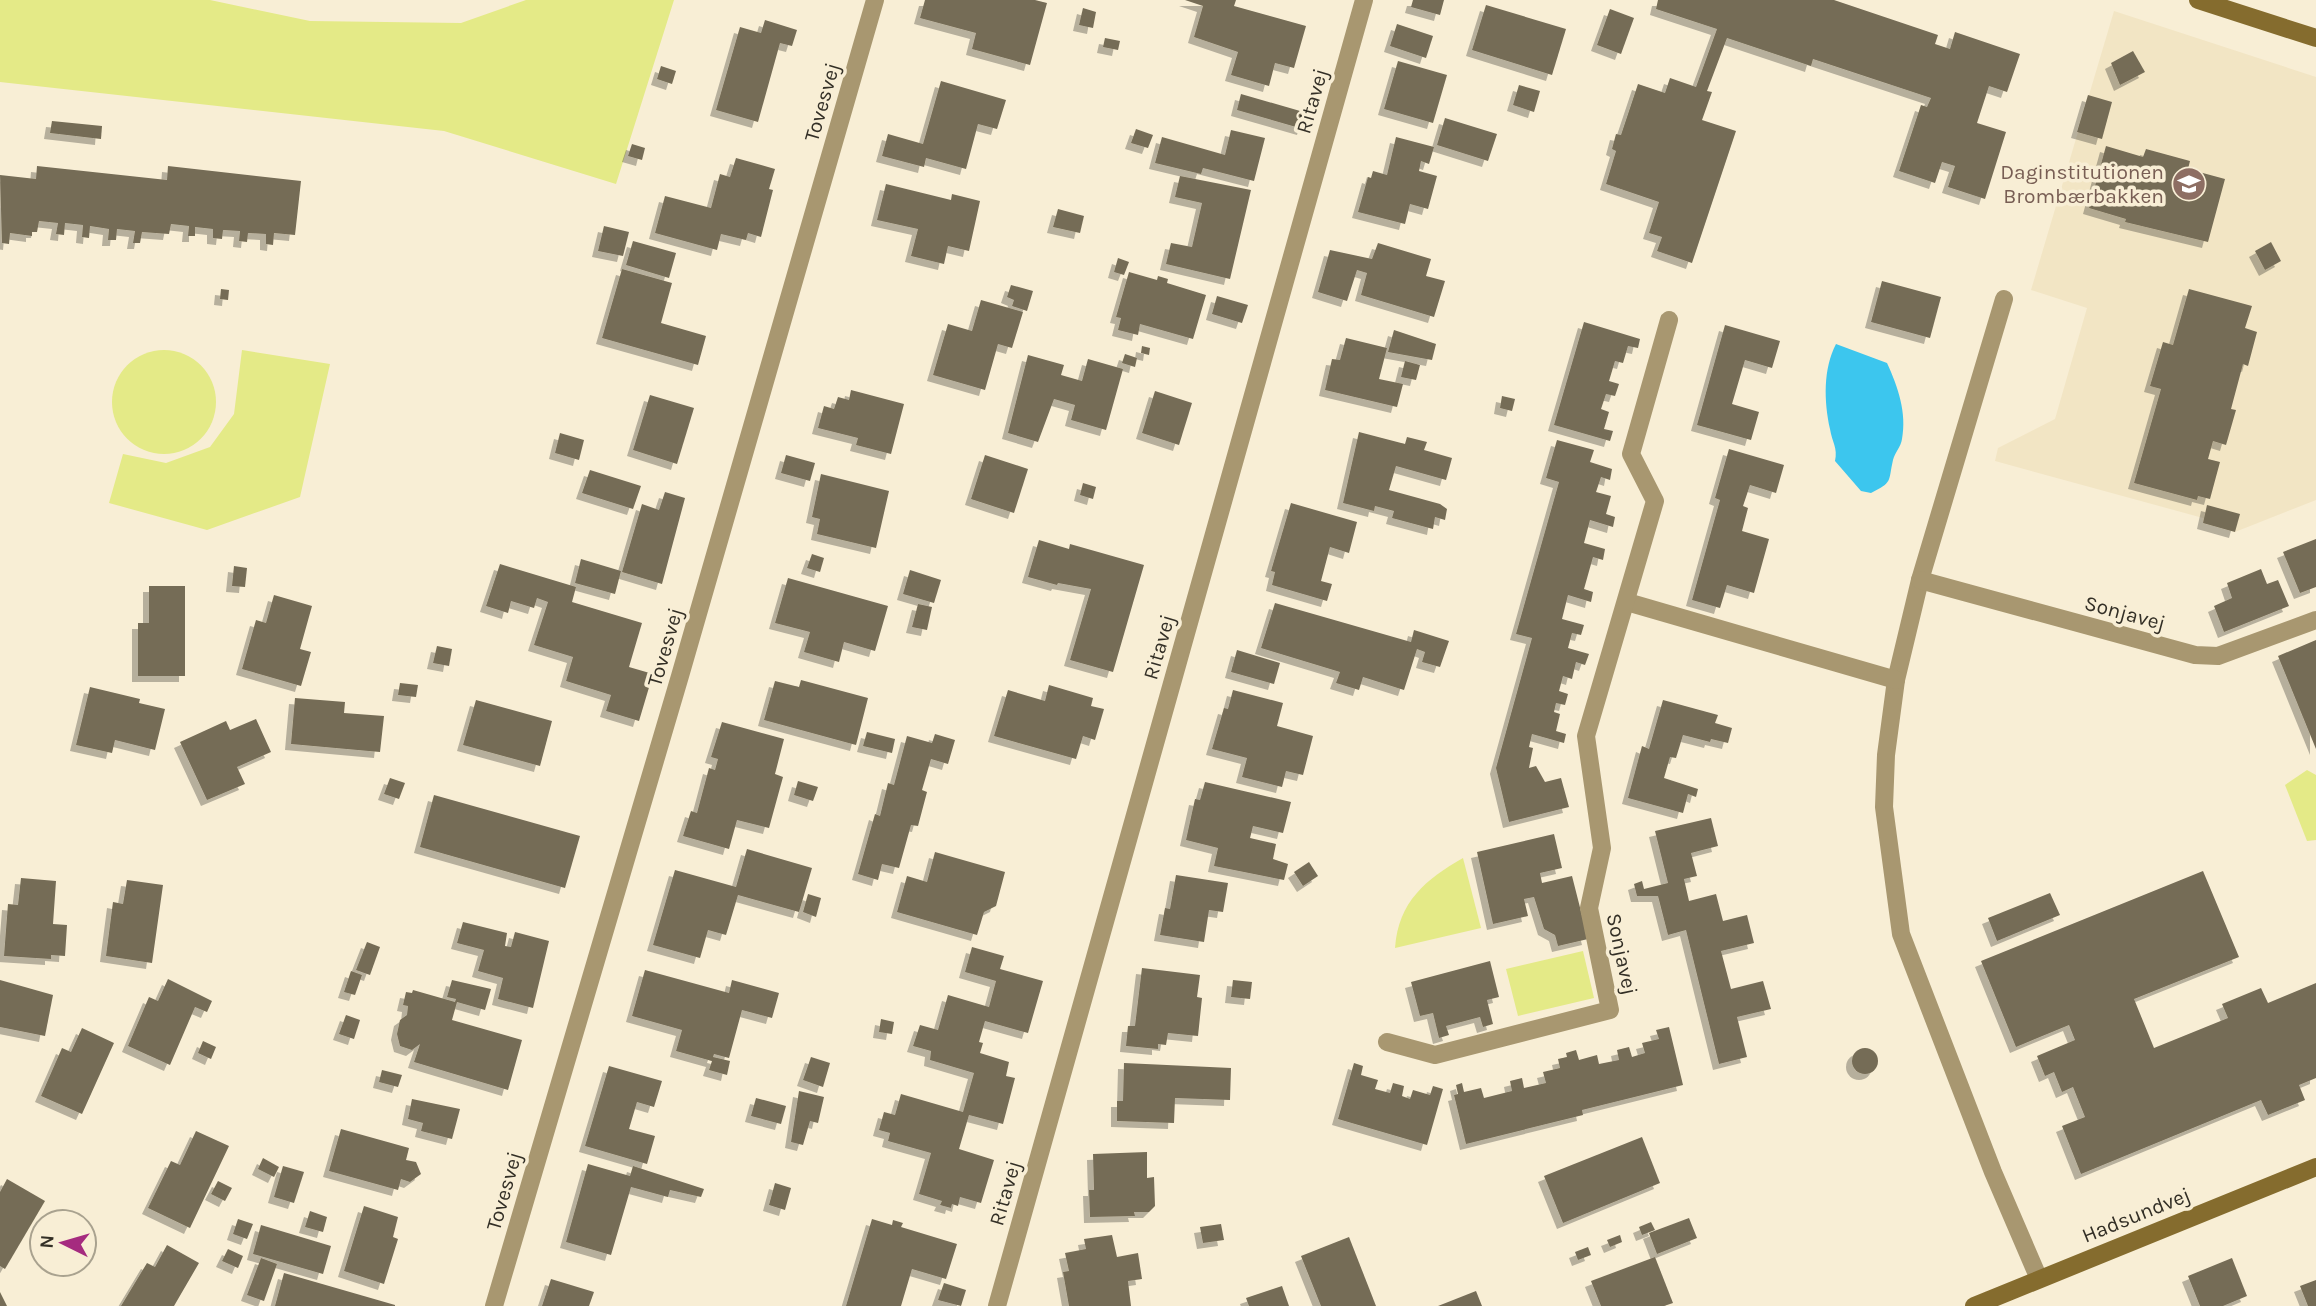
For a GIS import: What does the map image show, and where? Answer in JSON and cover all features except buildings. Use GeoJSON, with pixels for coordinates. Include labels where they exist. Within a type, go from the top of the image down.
{"type":"FeatureCollection","features":[{"type":"Feature","properties":{"kind":"street","name":"Tovesvej"},"geometry":{"type":"LineString","coordinates":[[494,1306],[680,676],[875,0]]}},
{"type":"Feature","properties":{"kind":"street","name":"Ritavej"},"geometry":{"type":"LineString","coordinates":[[997,1306],[1364,0]]}},
{"type":"Feature","properties":{"kind":"street"},"geometry":{"type":"LineString","coordinates":[[2198,0],[2316,38]]}},
{"type":"Feature","properties":{"kind":"street"},"geometry":{"type":"LineString","coordinates":[[2004,299],[1920,580],[1896,680],[1886,755],[1884,807],[1901,934],[1993,1172],[2039,1279]]}},
{"type":"Feature","properties":{"kind":"street","name":"Sonjavej"},"geometry":{"type":"LineString","coordinates":[[1387,1042],[1435,1055],[1610,1010],[1589,908],[1602,848],[1586,736],[1655,501],[1631,454],[1669,320]]}},
{"type":"Feature","properties":{"kind":"street","name":"Sonjavej"},"geometry":{"type":"LineString","coordinates":[[1920,580],[2194,655],[2218,656],[2316,620]]}},
{"type":"Feature","properties":{"kind":"street"},"geometry":{"type":"LineString","coordinates":[[1627,602],[1896,680]]}},
{"type":"Feature","properties":{"kind":"street","name":"Hadsundvej"},"geometry":{"type":"LineString","coordinates":[[1974,1306],[2316,1167]]}},
{"type":"Feature","properties":{"kind":"shaded area","name":"Daginstitutionen Brombærbakken"},"geometry":{"type":"Polygon","coordinates":[[[2114,11],[2316,77],[2316,500],[2235,532],[2203,523],[2203,518],[1995,461],[1998,448],[2055,419],[2087,308],[2031,290],[2114,11]]]}},
{"type":"Feature","properties":{"kind":"green space"},"geometry":{"type":"Polygon","coordinates":[[[0,0],[210,0],[310,21],[461,23],[526,0],[674,0],[616,184],[444,131],[0,82],[0,0]]]}},
{"type":"Feature","properties":{"kind":"green space"},"geometry":{"type":"Polygon","coordinates":[[[164,350],[184,354],[201,365],[212,382],[216,402],[212,422],[201,439],[184,450],[164,454],[144,450],[127,439],[116,422],[112,402],[116,382],[127,365],[144,354],[164,350]]]}},
{"type":"Feature","properties":{"kind":"green space"},"geometry":{"type":"Polygon","coordinates":[[[242,350],[330,364],[300,497],[207,530],[109,503],[123,454],[166,463],[210,447],[234,414],[242,350]]]}},
{"type":"Feature","properties":{"kind":"green space"},"geometry":{"type":"Polygon","coordinates":[[[2307,770],[2316,775],[2316,840],[2307,841],[2285,785],[2307,770]]]}},
{"type":"Feature","properties":{"kind":"green space"},"geometry":{"type":"Polygon","coordinates":[[[1463,858],[1481,928],[1395,948],[1402,917],[1416,894],[1437,874],[1463,858]]]}},
{"type":"Feature","properties":{"kind":"green space"},"geometry":{"type":"Polygon","coordinates":[[[1583,951],[1594,998],[1518,1016],[1506,969],[1583,951]]]}},
{"type":"Feature","properties":{"kind":"water"},"geometry":{"type":"Polygon","coordinates":[[[1836,344],[1887,363],[1900,400],[1903,420],[1901,442],[1888,481],[1871,493],[1861,491],[1835,461],[1826,385],[1836,344]]]}},
{"type":"Feature","properties":{"kind":"place","name":"Daginstitutionen Brombærbakken"},"geometry":{"type":"Point","coordinates":[2189,184]}}]}
